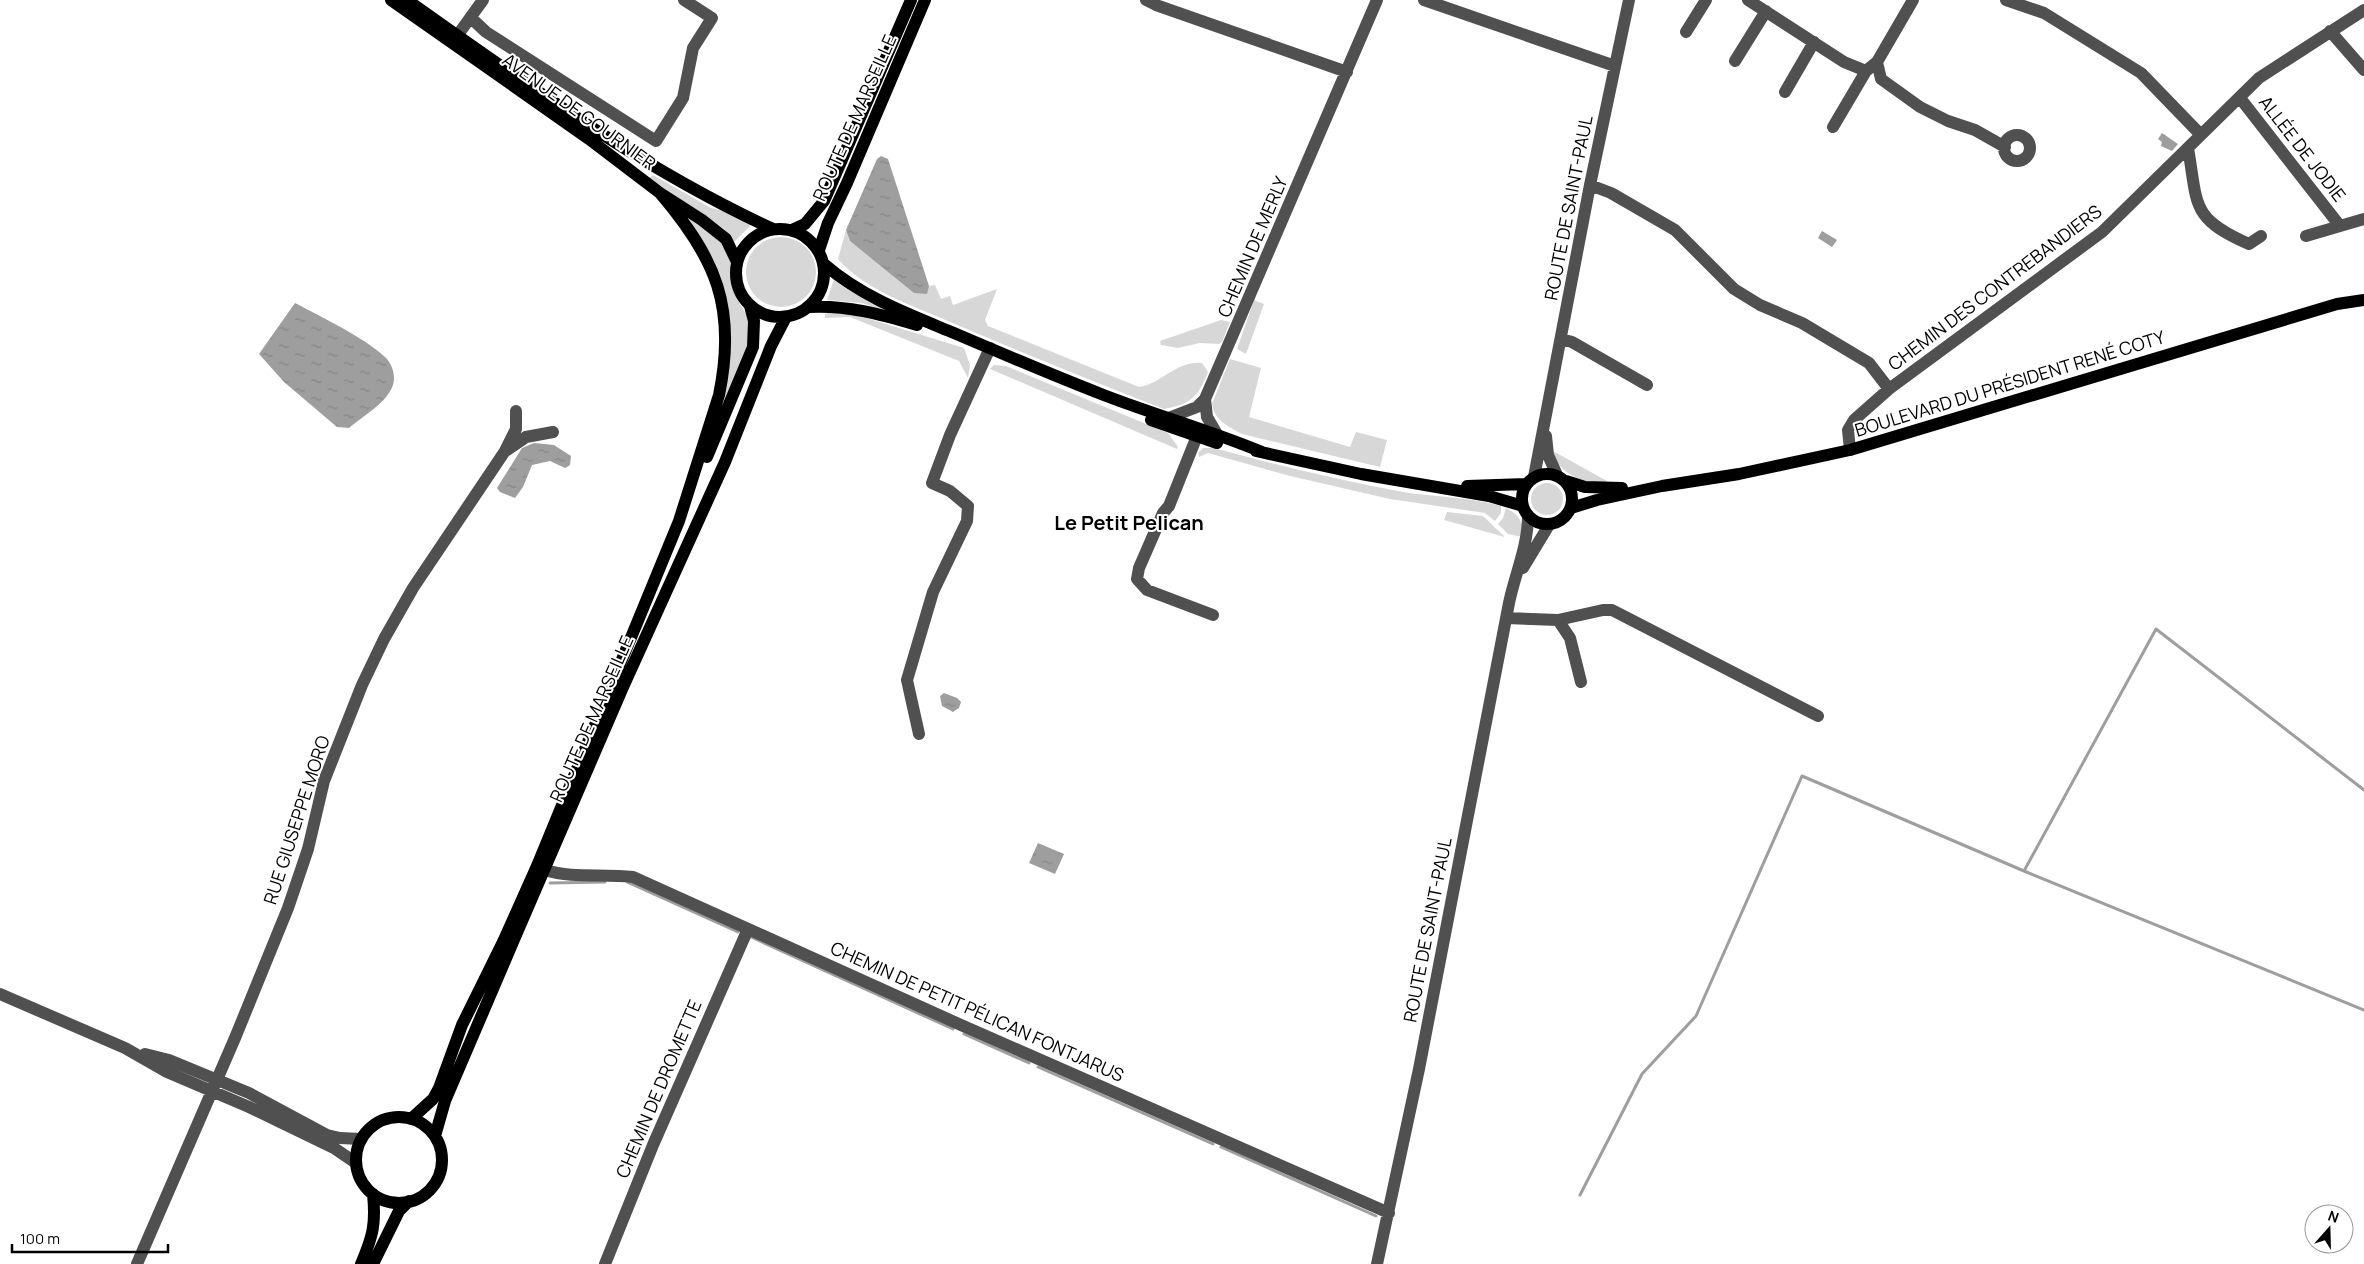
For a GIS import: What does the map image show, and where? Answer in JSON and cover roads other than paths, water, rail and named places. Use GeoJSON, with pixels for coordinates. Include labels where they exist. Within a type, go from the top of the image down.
{"type":"FeatureCollection","features":[{"type":"Feature","properties":{"kind":"main road","name":"AVENUE DE GOURNIER"},"geometry":{"type":"LineString","coordinates":[[391,0],[702,220],[726,239],[737,262]]}},
{"type":"Feature","properties":{"kind":"main road","name":"AVENUE DE GOURNIER"},"geometry":{"type":"LineString","coordinates":[[407,0],[594,130],[712,198],[774,229]]}},
{"type":"Feature","properties":{"kind":"main road","name":"ROUTE DE MARSEILLE"},"geometry":{"type":"LineString","coordinates":[[792,230],[805,224],[824,201],[840,168],[911,0]]}},
{"type":"Feature","properties":{"kind":"main road","name":"ROUTE DE MARSEILLE"},"geometry":{"type":"LineString","coordinates":[[819,250],[828,223],[925,0]]}},
{"type":"Feature","properties":{"kind":"main road"},"geometry":{"type":"LineString","coordinates":[[635,174],[641,170],[652,170],[703,198],[712,198]]}},
{"type":"Feature","properties":{"kind":"main road"},"geometry":{"type":"LineString","coordinates":[[660,192],[683,219],[707,258],[724,314],[726,335],[723,376],[685,505]]}},
{"type":"Feature","properties":{"kind":"main road"},"geometry":{"type":"LineString","coordinates":[[685,505],[750,359],[753,347],[754,321],[750,306],[738,286],[736,274],[737,262],[742,250],[750,240],[761,232],[774,229],[792,230],[803,234],[819,250],[824,264],[822,287],[809,307],[800,313],[786,317],[764,314],[750,306]]}},
{"type":"Feature","properties":{"kind":"main road"},"geometry":{"type":"LineString","coordinates":[[824,264],[846,282],[865,294],[1103,395],[1150,419],[1226,446],[1360,474],[1442,487],[1526,511],[1538,523],[1549,524],[1560,521],[1571,508],[1572,491],[1562,478],[1546,473],[1530,480],[1442,487]]}},
{"type":"Feature","properties":{"kind":"main road"},"geometry":{"type":"LineString","coordinates":[[2337,304],[2364,294]]}},
{"type":"Feature","properties":{"kind":"main road","name":"BOULEVARD DU PRÉSIDENT RENÉ COTY"},"geometry":{"type":"LineString","coordinates":[[1571,508],[1597,500],[1662,486],[1739,474],[1850,450],[2337,304],[2364,300]]}},
{"type":"Feature","properties":{"kind":"main road"},"geometry":{"type":"LineString","coordinates":[[809,307],[840,306],[865,310],[972,341]]}},
{"type":"Feature","properties":{"kind":"main road","name":"ROUTE DE MARSEILLE"},"geometry":{"type":"LineString","coordinates":[[435,1136],[445,1101],[623,687],[725,462],[771,346],[786,317]]}},
{"type":"Feature","properties":{"kind":"main road"},"geometry":{"type":"LineString","coordinates":[[1103,395],[1171,417],[1262,452]]}},
{"type":"Feature","properties":{"kind":"main road","name":"BOULEVARD DU PRÉSIDENT RENÉ COTY"},"geometry":{"type":"LineString","coordinates":[[1562,478],[1585,487],[1604,489],[1662,486]]}},
{"type":"Feature","properties":{"kind":"main road"},"geometry":{"type":"LineString","coordinates":[[1526,511],[1522,495],[1530,480]]}},
{"type":"Feature","properties":{"kind":"main road","name":"ROUTE DE MARSEILLE"},"geometry":{"type":"LineString","coordinates":[[411,1119],[433,1099],[439,1088],[462,1025],[503,942],[540,858],[685,505]]}},
{"type":"Feature","properties":{"kind":"main road"},"geometry":{"type":"LineString","coordinates":[[373,1264],[399,1211],[408,1202],[426,1193],[437,1180],[442,1162],[442,1153],[435,1136],[421,1122],[396,1117],[381,1120],[361,1138],[356,1154],[356,1162],[361,1181],[373,1194],[384,1200],[408,1202]]}},
{"type":"Feature","properties":{"kind":"main road"},"geometry":{"type":"LineString","coordinates":[[361,1264],[372,1238],[375,1218],[373,1194]]}},
{"type":"Feature","properties":{"kind":"street"},"geometry":{"type":"LineString","coordinates":[[457,36],[483,0]]}},
{"type":"Feature","properties":{"kind":"street"},"geometry":{"type":"LineString","coordinates":[[471,18],[486,32],[656,141],[683,98],[692,48],[712,18],[684,0]]}},
{"type":"Feature","properties":{"kind":"street"},"geometry":{"type":"LineString","coordinates":[[1146,0],[1156,6],[1347,72]]}},
{"type":"Feature","properties":{"kind":"street","name":"CHEMIN DE MERLY"},"geometry":{"type":"LineString","coordinates":[[1205,399],[1377,0]]}},
{"type":"Feature","properties":{"kind":"street"},"geometry":{"type":"LineString","coordinates":[[1424,0],[1615,66]]}},
{"type":"Feature","properties":{"kind":"street","name":"ROUTE DE SAINT-PAUL"},"geometry":{"type":"LineString","coordinates":[[1530,480],[1545,424],[1590,185],[1629,0]]}},
{"type":"Feature","properties":{"kind":"street"},"geometry":{"type":"LineString","coordinates":[[1686,32],[1706,0]]}},
{"type":"Feature","properties":{"kind":"street"},"geometry":{"type":"LineString","coordinates":[[1748,0],[1844,62],[1866,71]]}},
{"type":"Feature","properties":{"kind":"street"},"geometry":{"type":"LineString","coordinates":[[1833,127],[1866,71],[1877,62],[1914,0]]}},
{"type":"Feature","properties":{"kind":"street"},"geometry":{"type":"LineString","coordinates":[[2006,0],[2044,13],[2141,73],[2201,135]]}},
{"type":"Feature","properties":{"kind":"street","name":"CHEMIN DES CONTREBANDIERS"},"geometry":{"type":"LineString","coordinates":[[1850,450],[1848,430],[1854,420],[1889,389],[2102,232],[2259,78],[2364,10]]}},
{"type":"Feature","properties":{"kind":"street"},"geometry":{"type":"LineString","coordinates":[[1735,61],[1766,11]]}},
{"type":"Feature","properties":{"kind":"street"},"geometry":{"type":"LineString","coordinates":[[2330,31],[2364,70]]}},
{"type":"Feature","properties":{"kind":"street"},"geometry":{"type":"LineString","coordinates":[[1785,92],[1814,42]]}},
{"type":"Feature","properties":{"kind":"street"},"geometry":{"type":"LineString","coordinates":[[1877,62],[1882,79],[1920,107],[1948,121],[1976,130],[2005,146]]}},
{"type":"Feature","properties":{"kind":"street","name":"ALLÉE DE JODIE"},"geometry":{"type":"LineString","coordinates":[[2240,98],[2340,226],[2364,219]]}},
{"type":"Feature","properties":{"kind":"street"},"geometry":{"type":"LineString","coordinates":[[2188,148],[2198,202],[2211,223],[2249,244],[2260,236]]}},
{"type":"Feature","properties":{"kind":"street"},"geometry":{"type":"LineString","coordinates":[[1590,185],[1619,198],[1675,230],[1734,289],[1760,305],[1802,323],[1869,363],[1889,389]]}},
{"type":"Feature","properties":{"kind":"street"},"geometry":{"type":"LineString","coordinates":[[2306,236],[2340,226]]}},
{"type":"Feature","properties":{"kind":"street"},"geometry":{"type":"LineString","coordinates":[[1561,339],[1572,342],[1647,385]]}},
{"type":"Feature","properties":{"kind":"street"},"geometry":{"type":"LineString","coordinates":[[919,734],[907,680],[933,592],[967,521],[968,506],[950,491],[932,483],[950,435],[990,348]]}},
{"type":"Feature","properties":{"kind":"street"},"geometry":{"type":"LineString","coordinates":[[1171,417],[1197,406],[1205,399]]}},
{"type":"Feature","properties":{"kind":"street"},"geometry":{"type":"LineString","coordinates":[[1205,399],[1207,417],[1217,434]]}},
{"type":"Feature","properties":{"kind":"street","name":"RUE GIUSEPPE MORO"},"geometry":{"type":"LineString","coordinates":[[137,1264],[215,1085],[288,908],[308,849],[324,781],[362,685],[384,639],[413,588],[505,451],[516,429],[516,410]]}},
{"type":"Feature","properties":{"kind":"street","name":"ROUTE DE SAINT-PAUL"},"geometry":{"type":"LineString","coordinates":[[1545,424],[1548,455],[1562,478]]}},
{"type":"Feature","properties":{"kind":"street","name":"RUE GIUSEPPE MORO"},"geometry":{"type":"LineString","coordinates":[[505,451],[526,437],[553,432]]}},
{"type":"Feature","properties":{"kind":"street"},"geometry":{"type":"LineString","coordinates":[[1197,436],[1169,506],[1163,513],[1142,560],[1137,579],[1147,590],[1214,615]]}},
{"type":"Feature","properties":{"kind":"street","name":"ROUTE DE SAINT-PAUL"},"geometry":{"type":"LineString","coordinates":[[1377,1264],[1389,1213],[1509,603],[1515,574],[1526,543],[1526,511]]}},
{"type":"Feature","properties":{"kind":"street","name":"ROUTE DE SAINT-PAUL"},"geometry":{"type":"LineString","coordinates":[[1509,603],[1523,567],[1549,524]]}},
{"type":"Feature","properties":{"kind":"street"},"geometry":{"type":"LineString","coordinates":[[1506,618],[1558,620],[1603,610],[1612,610],[1818,716]]}},
{"type":"Feature","properties":{"kind":"street"},"geometry":{"type":"LineString","coordinates":[[1558,620],[1570,638],[1581,682]]}},
{"type":"Feature","properties":{"kind":"street","name":"CHEMIN DE PETIT PÉLICAN FONTJARUS"},"geometry":{"type":"LineString","coordinates":[[545,870],[573,875],[633,877],[1389,1213]]}},
{"type":"Feature","properties":{"kind":"street","name":"CHEMIN DE DROMETTE"},"geometry":{"type":"LineString","coordinates":[[604,1264],[652,1146],[748,929]]}},
{"type":"Feature","properties":{"kind":"street"},"geometry":{"type":"LineString","coordinates":[[0,994],[124,1048],[167,1072],[249,1094],[327,1135],[340,1138],[361,1138]]}},
{"type":"Feature","properties":{"kind":"street"},"geometry":{"type":"LineString","coordinates":[[124,1048],[169,1060],[334,1148],[356,1162]]}},
{"type":"Feature","properties":{"kind":"water"},"geometry":{"type":"Polygon","coordinates":[[[2162,133],[2178,144],[2172,151],[2161,146],[2162,142],[2158,139],[2162,133]]]}},
{"type":"Feature","properties":{"kind":"water"},"geometry":{"type":"Polygon","coordinates":[[[881,156],[888,159],[929,286],[927,294],[914,293],[850,241],[846,230],[877,159],[881,156]]]}},
{"type":"Feature","properties":{"kind":"water"},"geometry":{"type":"Polygon","coordinates":[[[1822,231],[1837,240],[1832,247],[1818,238],[1822,231]]]}},
{"type":"Feature","properties":{"kind":"water"},"geometry":{"type":"Polygon","coordinates":[[[295,303],[376,349],[391,366],[394,381],[386,398],[349,428],[337,427],[284,382],[259,354],[295,303]]]}},
{"type":"Feature","properties":{"kind":"water"},"geometry":{"type":"Polygon","coordinates":[[[534,443],[554,445],[571,456],[570,465],[565,468],[550,461],[532,465],[523,487],[515,498],[500,492],[497,488],[522,448],[534,443]]]}},
{"type":"Feature","properties":{"kind":"water"},"geometry":{"type":"Polygon","coordinates":[[[944,693],[957,698],[961,702],[959,708],[953,712],[942,706],[940,696],[944,693]]]}},
{"type":"Feature","properties":{"kind":"water"},"geometry":{"type":"Polygon","coordinates":[[[1038,843],[1064,854],[1055,874],[1029,863],[1038,843]]]}},
{"type":"Feature","properties":{"kind":"waterway"},"geometry":{"type":"LineString","coordinates":[[1580,1195],[1642,1074],[1696,1016],[1802,776],[2024,871],[2156,629],[2364,790]]}},
{"type":"Feature","properties":{"kind":"waterway"},"geometry":{"type":"LineString","coordinates":[[2024,871],[2364,1010]]}},
{"type":"Feature","properties":{"kind":"waterway"},"geometry":{"type":"LineString","coordinates":[[550,883],[605,882]]}},
{"type":"Feature","properties":{"kind":"waterway"},"geometry":{"type":"LineString","coordinates":[[627,882],[738,932]]}},
{"type":"Feature","properties":{"kind":"waterway"},"geometry":{"type":"LineString","coordinates":[[751,937],[953,1029]]}},
{"type":"Feature","properties":{"kind":"waterway"},"geometry":{"type":"LineString","coordinates":[[964,1034],[1029,1063]]}},
{"type":"Feature","properties":{"kind":"waterway"},"geometry":{"type":"LineString","coordinates":[[1038,1067],[1213,1144]]}},
{"type":"Feature","properties":{"kind":"waterway"},"geometry":{"type":"LineString","coordinates":[[1221,1147],[1376,1216]]}},
{"type":"Feature","properties":{"kind":"district","name":"Le Petit Pelican"},"geometry":{"type":"Point","coordinates":[1129,523]}}]}
